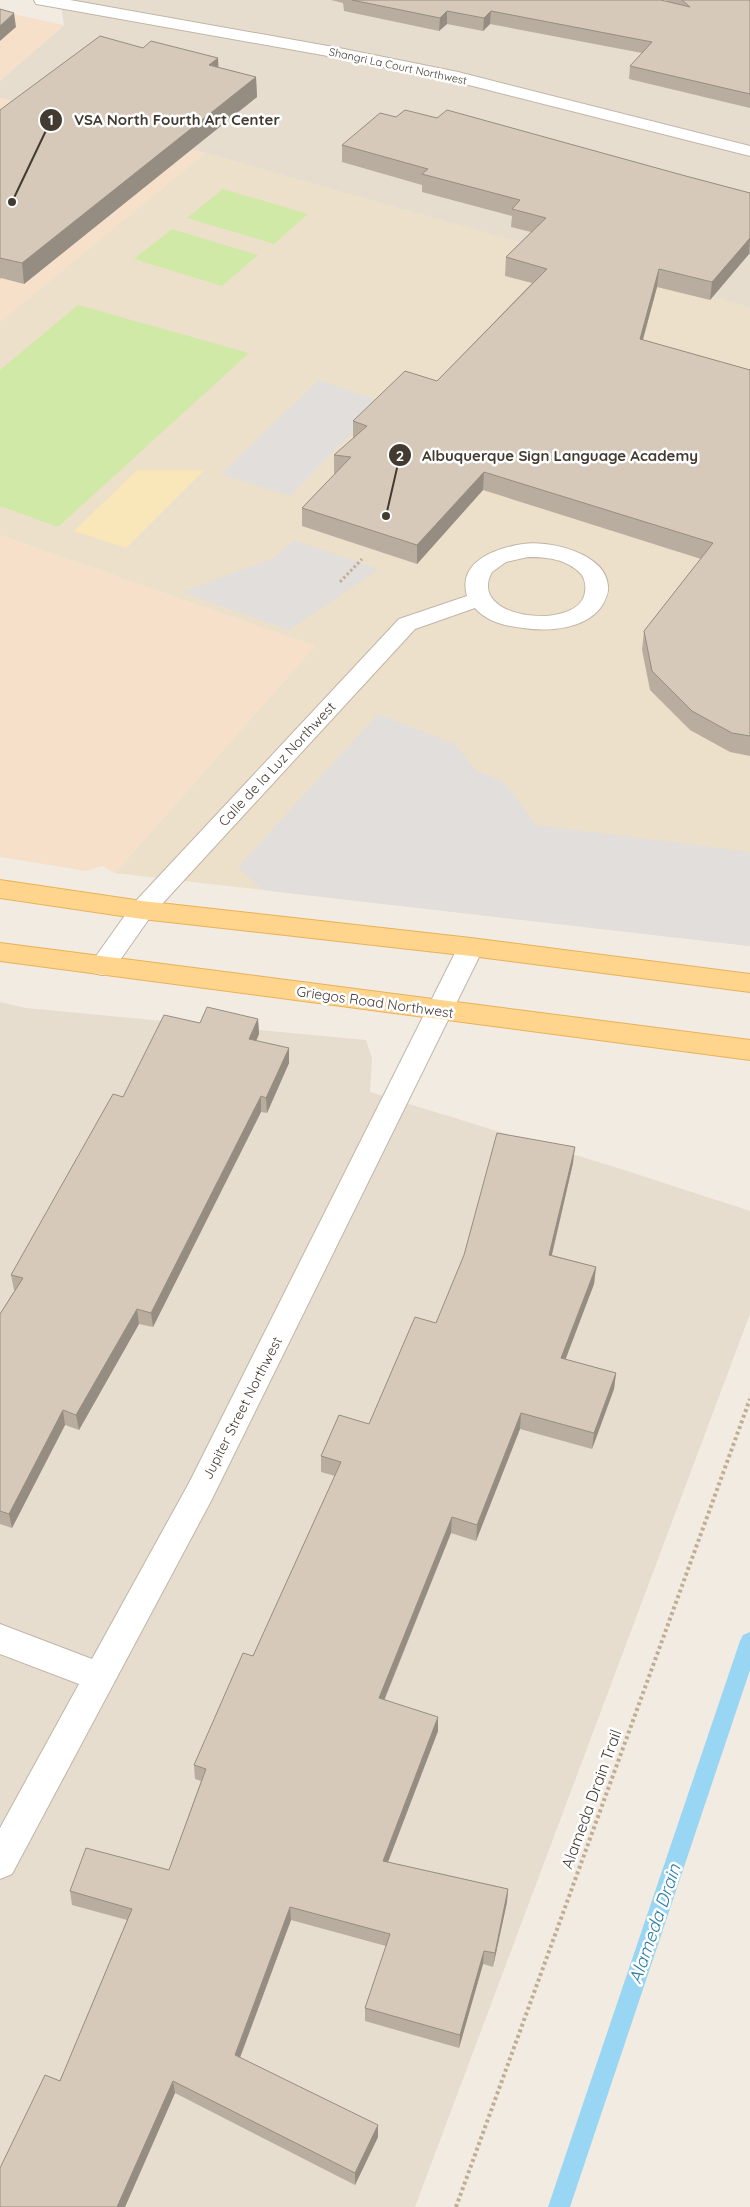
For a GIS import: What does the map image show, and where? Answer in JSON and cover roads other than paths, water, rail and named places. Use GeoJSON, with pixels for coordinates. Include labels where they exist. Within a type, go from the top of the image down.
{"type":"FeatureCollection","features":[{"type":"Feature","properties":{"kind":"main road"},"geometry":{"type":"LineString","coordinates":[[0,889],[142,910],[471,947],[750,983]]}},
{"type":"Feature","properties":{"kind":"main road","name":"Griegos Road Northwest"},"geometry":{"type":"LineString","coordinates":[[0,952],[750,1050]]}},
{"type":"Feature","properties":{"kind":"street","name":"Shangri La Court Northwest"},"geometry":{"type":"LineString","coordinates":[[42,0],[339,53],[458,77],[750,151]]}},
{"type":"Feature","properties":{"kind":"street"},"geometry":{"type":"LineString","coordinates":[[528,550],[550,551],[582,563],[596,577],[598,592],[589,608],[569,620],[540,624],[509,620],[492,612],[479,599],[475,590],[476,577],[489,562],[508,553],[528,550]]}},
{"type":"Feature","properties":{"kind":"street","name":"Calle de la Luz Northwest"},"geometry":{"type":"LineString","coordinates":[[102,966],[142,910],[407,624],[479,599]]}},
{"type":"Feature","properties":{"kind":"street","name":"Jupiter Street Northwest"},"geometry":{"type":"LineString","coordinates":[[0,1862],[200,1492],[471,947]]}},
{"type":"Feature","properties":{"kind":"street"},"geometry":{"type":"LineString","coordinates":[[0,1640],[100,1677]]}},
{"type":"Feature","properties":{"kind":"waterway","name":"Alameda Drain"},"geometry":{"type":"LineString","coordinates":[[559,2207],[750,1641]]}},
{"type":"Feature","properties":{"kind":"place","name":"VSA North Fourth Art Center"},"geometry":{"type":"Point","coordinates":[12,202]}},
{"type":"Feature","properties":{"kind":"place","name":"Albuquerque Sign Language Academy"},"geometry":{"type":"Point","coordinates":[386,516]}}]}
